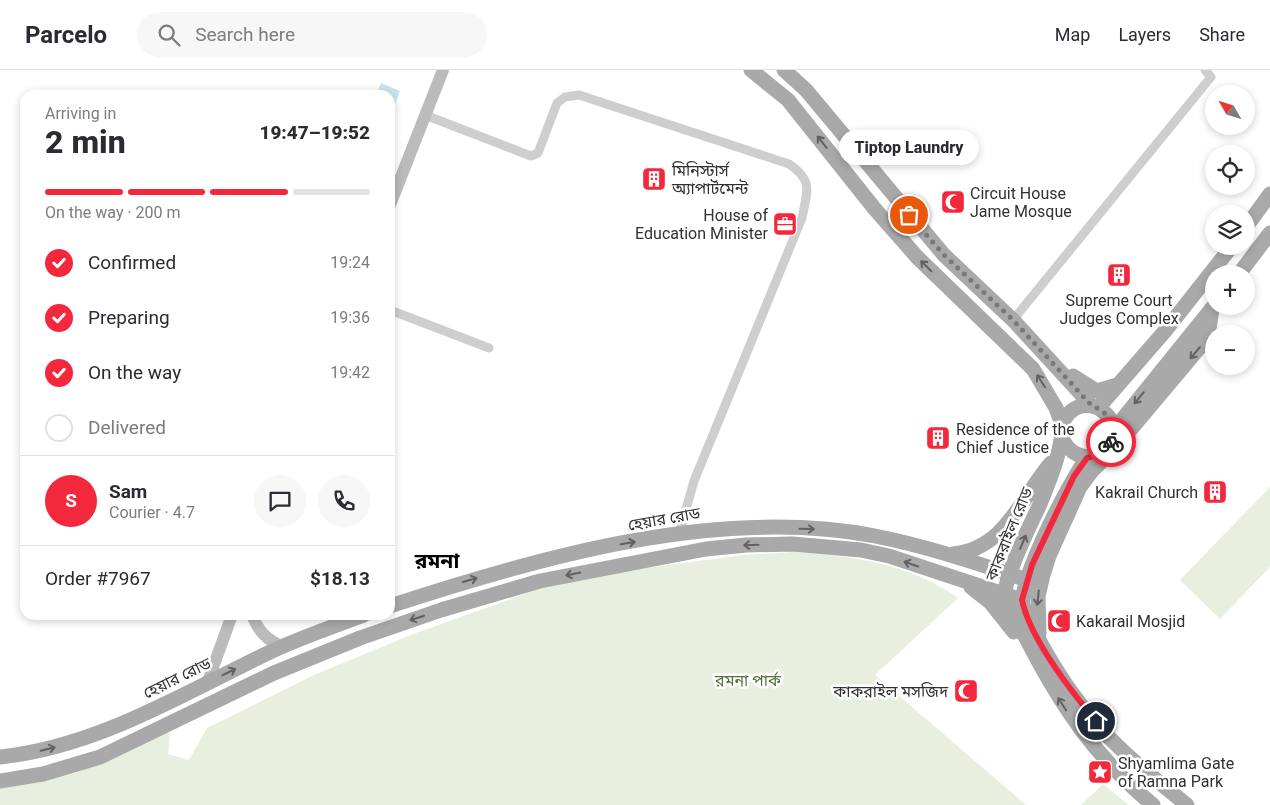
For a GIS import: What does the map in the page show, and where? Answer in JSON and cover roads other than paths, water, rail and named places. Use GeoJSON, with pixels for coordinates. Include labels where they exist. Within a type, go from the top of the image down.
{"type":"FeatureCollection","features":[{"type":"Feature","properties":{"kind":"main road"},"geometry":{"type":"LineString","coordinates":[[395,192],[443,70]]}},
{"type":"Feature","properties":{"kind":"main road"},"geometry":{"type":"LineString","coordinates":[[751,70],[788,100],[874,208],[917,257],[1033,369],[1052,400],[1071,452],[1097,456],[1108,447],[1113,432],[1207,315]]}},
{"type":"Feature","properties":{"kind":"main road"},"geometry":{"type":"LineString","coordinates":[[784,70],[806,90],[944,255],[1013,320],[1095,407],[1109,417],[1113,432]]}},
{"type":"Feature","properties":{"kind":"main road"},"geometry":{"type":"LineString","coordinates":[[1255,215],[1270,194]]}},
{"type":"Feature","properties":{"kind":"main road"},"geometry":{"type":"LineString","coordinates":[[1246,265],[1270,233]]}},
{"type":"Feature","properties":{"kind":"main road"},"geometry":{"type":"LineString","coordinates":[[1062,431],[1070,412],[1084,406],[1095,407],[1120,383],[1196,294],[1225,255]]}},
{"type":"Feature","properties":{"kind":"main road"},"geometry":{"type":"LineString","coordinates":[[1039,640],[1038,596],[1049,556],[1080,487],[1091,472],[1097,456],[1200,347],[1208,336],[1212,315]]}},
{"type":"Feature","properties":{"kind":"main road"},"geometry":{"type":"LineString","coordinates":[[1046,355],[1096,391],[1120,383]]}},
{"type":"Feature","properties":{"kind":"main road","name":"কাকরাইল রোড"},"geometry":{"type":"LineString","coordinates":[[1062,431],[1048,484],[1010,574],[1004,594],[1038,664],[1075,724],[1113,770],[1153,805]]}},
{"type":"Feature","properties":{"kind":"main road"},"geometry":{"type":"LineString","coordinates":[[949,554],[971,551],[980,547],[1005,528],[1057,455]]}},
{"type":"Feature","properties":{"kind":"main road","name":"কাকরাইল রোড"},"geometry":{"type":"LineString","coordinates":[[1022,600],[1027,580],[1074,476],[1097,456]]}},
{"type":"Feature","properties":{"kind":"main road","name":"হেয়ার রোড"},"geometry":{"type":"LineString","coordinates":[[395,604],[539,560],[707,529],[816,529],[873,536],[949,554],[1027,580]]}},
{"type":"Feature","properties":{"kind":"main road"},"geometry":{"type":"LineString","coordinates":[[0,781],[43,774],[107,754],[242,687],[313,656],[396,625],[540,581],[706,549],[746,545],[792,544],[861,550],[889,556],[1022,600],[1039,640],[1057,669],[1096,721],[1124,752],[1187,805]]}},
{"type":"Feature","properties":{"kind":"main road"},"geometry":{"type":"LineString","coordinates":[[602,548],[604,568]]}},
{"type":"Feature","properties":{"kind":"main road"},"geometry":{"type":"LineString","coordinates":[[957,579],[990,602],[1038,664]]}},
{"type":"Feature","properties":{"kind":"main road"},"geometry":{"type":"LineString","coordinates":[[207,684],[230,620]]}},
{"type":"Feature","properties":{"kind":"main road"},"geometry":{"type":"LineString","coordinates":[[255,620],[262,634],[268,640],[283,646]]}},
{"type":"Feature","properties":{"kind":"main road","name":"হেয়ার রোড"},"geometry":{"type":"LineString","coordinates":[[0,757],[44,750],[85,739],[207,684],[283,646],[351,620]]}},
{"type":"Feature","properties":{"kind":"street"},"geometry":{"type":"LineString","coordinates":[[1013,320],[1212,77],[1204,70]]}},
{"type":"Feature","properties":{"kind":"street"},"geometry":{"type":"LineString","coordinates":[[426,115],[531,156],[538,153],[557,103],[565,96],[579,95],[789,164],[801,173],[808,186],[802,218],[694,481],[679,534]]}},
{"type":"Feature","properties":{"kind":"street"},"geometry":{"type":"LineString","coordinates":[[395,312],[489,348]]}},
{"type":"Feature","properties":{"kind":"water"},"geometry":{"type":"Polygon","coordinates":[[[381,83],[400,91],[395,104],[395,90],[378,90],[381,83]]]}},
{"type":"Feature","properties":{"kind":"place","name":"মিনিস্টার্স অ্যাপার্টমেন্ট"},"geometry":{"type":"Point","coordinates":[654,179]}},
{"type":"Feature","properties":{"kind":"place","name":"Circuit House Jame Mosque"},"geometry":{"type":"Point","coordinates":[953,202]}},
{"type":"Feature","properties":{"kind":"place","name":"Tiptop Laundry"},"geometry":{"type":"Point","coordinates":[909,215]}},
{"type":"Feature","properties":{"kind":"place","name":"House of Education Minister"},"geometry":{"type":"Point","coordinates":[785,224]}},
{"type":"Feature","properties":{"kind":"place","name":"Supreme Court Judges Complex"},"geometry":{"type":"Point","coordinates":[1119,275]}},
{"type":"Feature","properties":{"kind":"place","name":"Residence of the Chief Justice"},"geometry":{"type":"Point","coordinates":[938,438]}},
{"type":"Feature","properties":{"kind":"place","name":"Kakrail Church"},"geometry":{"type":"Point","coordinates":[1215,492]}},
{"type":"Feature","properties":{"kind":"place","name":"Kakarail Mosjid"},"geometry":{"type":"Point","coordinates":[1059,621]}},
{"type":"Feature","properties":{"kind":"place","name":"কাকরাইল মসজিদ"},"geometry":{"type":"Point","coordinates":[966,691]}},
{"type":"Feature","properties":{"kind":"place","name":"Shyamlima Gate of Ramna Park"},"geometry":{"type":"Point","coordinates":[1100,772]}},
{"type":"Feature","properties":{"kind":"district","name":"রমনা"},"geometry":{"type":"Point","coordinates":[437,561]}},
{"type":"Feature","properties":{"kind":"park label","name":"রমনা পার্ক"},"geometry":{"type":"Point","coordinates":[748,680]}}]}
